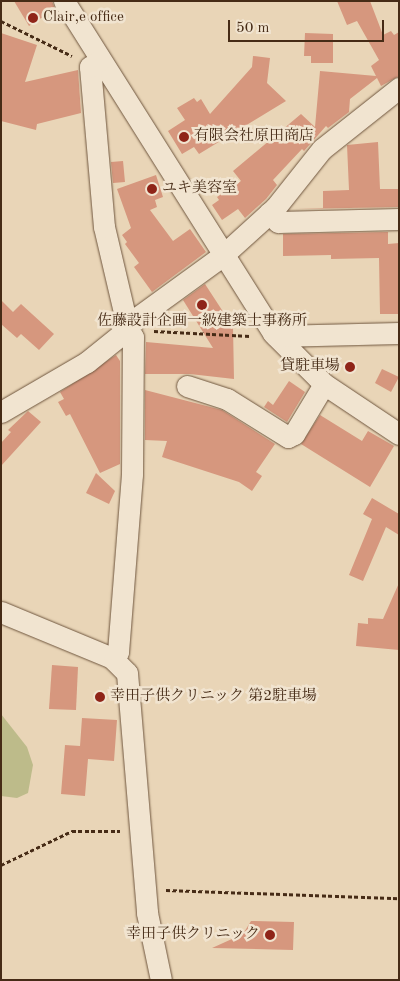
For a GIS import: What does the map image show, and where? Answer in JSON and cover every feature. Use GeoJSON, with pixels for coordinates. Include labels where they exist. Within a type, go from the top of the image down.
{"type":"FeatureCollection","features":[{"type":"Feature","properties":{"kind":"street"},"geometry":{"type":"LineString","coordinates":[[64,1],[95,64],[276,336],[324,384],[399,434]]}},
{"type":"Feature","properties":{"kind":"street"},"geometry":{"type":"LineString","coordinates":[[95,64],[106,246],[127,327],[133,337],[132,474],[118,652],[114,659]]}},
{"type":"Feature","properties":{"kind":"street"},"geometry":{"type":"LineString","coordinates":[[1,412],[87,362],[127,327],[222,256],[269,213],[322,149],[399,88]]}},
{"type":"Feature","properties":{"kind":"street"},"geometry":{"type":"LineString","coordinates":[[269,213],[278,222],[399,219]]}},
{"type":"Feature","properties":{"kind":"street"},"geometry":{"type":"LineString","coordinates":[[276,336],[399,333]]}},
{"type":"Feature","properties":{"kind":"street"},"geometry":{"type":"LineString","coordinates":[[187,386],[227,399],[288,437],[294,434],[324,384]]}},
{"type":"Feature","properties":{"kind":"street"},"geometry":{"type":"LineString","coordinates":[[1,612],[114,659],[127,673],[143,829],[145,889],[161,980]]}},
{"type":"Feature","properties":{"kind":"path"},"geometry":{"type":"LineString","coordinates":[[1,21],[95,64]]}},
{"type":"Feature","properties":{"kind":"path"},"geometry":{"type":"LineString","coordinates":[[127,327],[222,336],[276,336]]}},
{"type":"Feature","properties":{"kind":"path"},"geometry":{"type":"LineString","coordinates":[[1,866],[72,831],[143,829]]}},
{"type":"Feature","properties":{"kind":"path"},"geometry":{"type":"LineString","coordinates":[[145,889],[399,898]]}},
{"type":"Feature","properties":{"kind":"shaded area"},"geometry":{"type":"Polygon","coordinates":[[[1,714],[27,747],[33,765],[28,793],[17,798],[1,796],[1,714]]]}},
{"type":"Feature","properties":{"kind":"building","name":"Clair,e office"},"geometry":{"type":"Polygon","coordinates":[[[14,1],[52,1],[55,9],[29,26],[14,1]]]}},
{"type":"Feature","properties":{"kind":"building"},"geometry":{"type":"Polygon","coordinates":[[[337,1],[370,1],[383,35],[391,31],[394,35],[399,32],[399,76],[381,86],[377,78],[350,99],[349,112],[328,128],[326,126],[304,151],[302,149],[273,180],[277,185],[266,199],[245,218],[238,209],[222,220],[212,205],[219,200],[217,197],[241,181],[233,171],[301,114],[315,127],[320,71],[376,76],[371,66],[379,60],[357,21],[347,25],[337,1]]]}},
{"type":"Feature","properties":{"kind":"building"},"geometry":{"type":"Polygon","coordinates":[[[1,33],[37,45],[25,82],[78,70],[81,113],[37,124],[36,130],[1,121],[1,33]]]}},
{"type":"Feature","properties":{"kind":"building"},"geometry":{"type":"Polygon","coordinates":[[[305,33],[333,34],[333,63],[311,63],[311,56],[304,56],[305,33]]]}},
{"type":"Feature","properties":{"kind":"building"},"geometry":{"type":"Polygon","coordinates":[[[253,56],[270,58],[267,83],[286,101],[199,154],[194,147],[182,154],[168,131],[185,120],[177,108],[194,98],[197,102],[201,99],[210,114],[252,67],[253,56]]]}},
{"type":"Feature","properties":{"kind":"building"},"geometry":{"type":"Polygon","coordinates":[[[378,142],[380,189],[399,189],[399,207],[297,209],[323,208],[323,191],[349,190],[347,145],[378,142]]]}},
{"type":"Feature","properties":{"kind":"building"},"geometry":{"type":"Polygon","coordinates":[[[123,161],[125,182],[113,183],[111,162],[123,161]]]}},
{"type":"Feature","properties":{"kind":"building"},"geometry":{"type":"Polygon","coordinates":[[[156,175],[163,197],[155,200],[157,207],[150,210],[173,241],[190,229],[206,252],[152,292],[134,267],[139,263],[125,244],[127,242],[122,235],[131,228],[117,189],[156,175]]]}},
{"type":"Feature","properties":{"kind":"building"},"geometry":{"type":"Polygon","coordinates":[[[388,232],[388,244],[399,243],[399,314],[380,314],[379,258],[331,259],[331,255],[283,256],[283,234],[388,232]]]}},
{"type":"Feature","properties":{"kind":"building"},"geometry":{"type":"Polygon","coordinates":[[[205,284],[233,327],[234,379],[190,374],[145,374],[146,342],[213,348],[183,300],[205,284]]]}},
{"type":"Feature","properties":{"kind":"building"},"geometry":{"type":"Polygon","coordinates":[[[1,300],[13,312],[21,304],[54,334],[39,350],[21,334],[17,338],[1,324],[1,300]]]}},
{"type":"Feature","properties":{"kind":"building"},"geometry":{"type":"Polygon","coordinates":[[[116,355],[120,361],[120,464],[100,473],[70,414],[66,416],[58,402],[64,399],[60,392],[116,355]]]}},
{"type":"Feature","properties":{"kind":"building"},"geometry":{"type":"Polygon","coordinates":[[[382,369],[399,377],[391,392],[375,383],[382,369]]]}},
{"type":"Feature","properties":{"kind":"building"},"geometry":{"type":"Polygon","coordinates":[[[289,381],[305,392],[287,422],[264,407],[268,401],[273,405],[289,381]]]}},
{"type":"Feature","properties":{"kind":"building"},"geometry":{"type":"Polygon","coordinates":[[[145,390],[222,410],[275,444],[256,472],[262,476],[252,491],[239,482],[162,457],[167,441],[145,440],[145,390]]]}},
{"type":"Feature","properties":{"kind":"building"},"geometry":{"type":"Polygon","coordinates":[[[28,411],[41,422],[1,466],[1,443],[11,432],[8,430],[28,411]]]}},
{"type":"Feature","properties":{"kind":"building"},"geometry":{"type":"Polygon","coordinates":[[[320,415],[362,441],[368,431],[394,446],[370,487],[301,444],[320,415]]]}},
{"type":"Feature","properties":{"kind":"building"},"geometry":{"type":"Polygon","coordinates":[[[96,473],[115,491],[109,504],[86,493],[96,473]]]}},
{"type":"Feature","properties":{"kind":"building"},"geometry":{"type":"Polygon","coordinates":[[[372,498],[399,514],[399,535],[386,527],[363,581],[349,575],[372,519],[363,514],[372,498]]]}},
{"type":"Feature","properties":{"kind":"building"},"geometry":{"type":"Polygon","coordinates":[[[399,583],[399,650],[356,646],[358,623],[368,624],[368,618],[383,619],[399,583]]]}},
{"type":"Feature","properties":{"kind":"building"},"geometry":{"type":"Polygon","coordinates":[[[52,665],[78,667],[76,710],[49,709],[52,665]]]}},
{"type":"Feature","properties":{"kind":"building"},"geometry":{"type":"Polygon","coordinates":[[[82,718],[117,720],[114,761],[88,759],[85,796],[61,794],[65,745],[80,746],[82,718]]]}},
{"type":"Feature","properties":{"kind":"building","name":"幸田子供クリニック"},"geometry":{"type":"Polygon","coordinates":[[[251,921],[294,922],[293,950],[212,948],[243,934],[251,921]]]}},
{"type":"Feature","properties":{"kind":"place","name":"Clair,e office"},"geometry":{"type":"Point","coordinates":[33,18]}},
{"type":"Feature","properties":{"kind":"place","name":"有限会社原田商店"},"geometry":{"type":"Point","coordinates":[184,137]}},
{"type":"Feature","properties":{"kind":"place","name":"ユキ美容室"},"geometry":{"type":"Point","coordinates":[152,189]}},
{"type":"Feature","properties":{"kind":"place","name":"佐藤設計企画一級建築士事務所"},"geometry":{"type":"Point","coordinates":[202,305]}},
{"type":"Feature","properties":{"kind":"place","name":"貸駐車場"},"geometry":{"type":"Point","coordinates":[350,367]}},
{"type":"Feature","properties":{"kind":"place","name":"幸田子供クリニック 第2駐車場"},"geometry":{"type":"Point","coordinates":[100,697]}},
{"type":"Feature","properties":{"kind":"place","name":"幸田子供クリニック"},"geometry":{"type":"Point","coordinates":[270,935]}}]}
